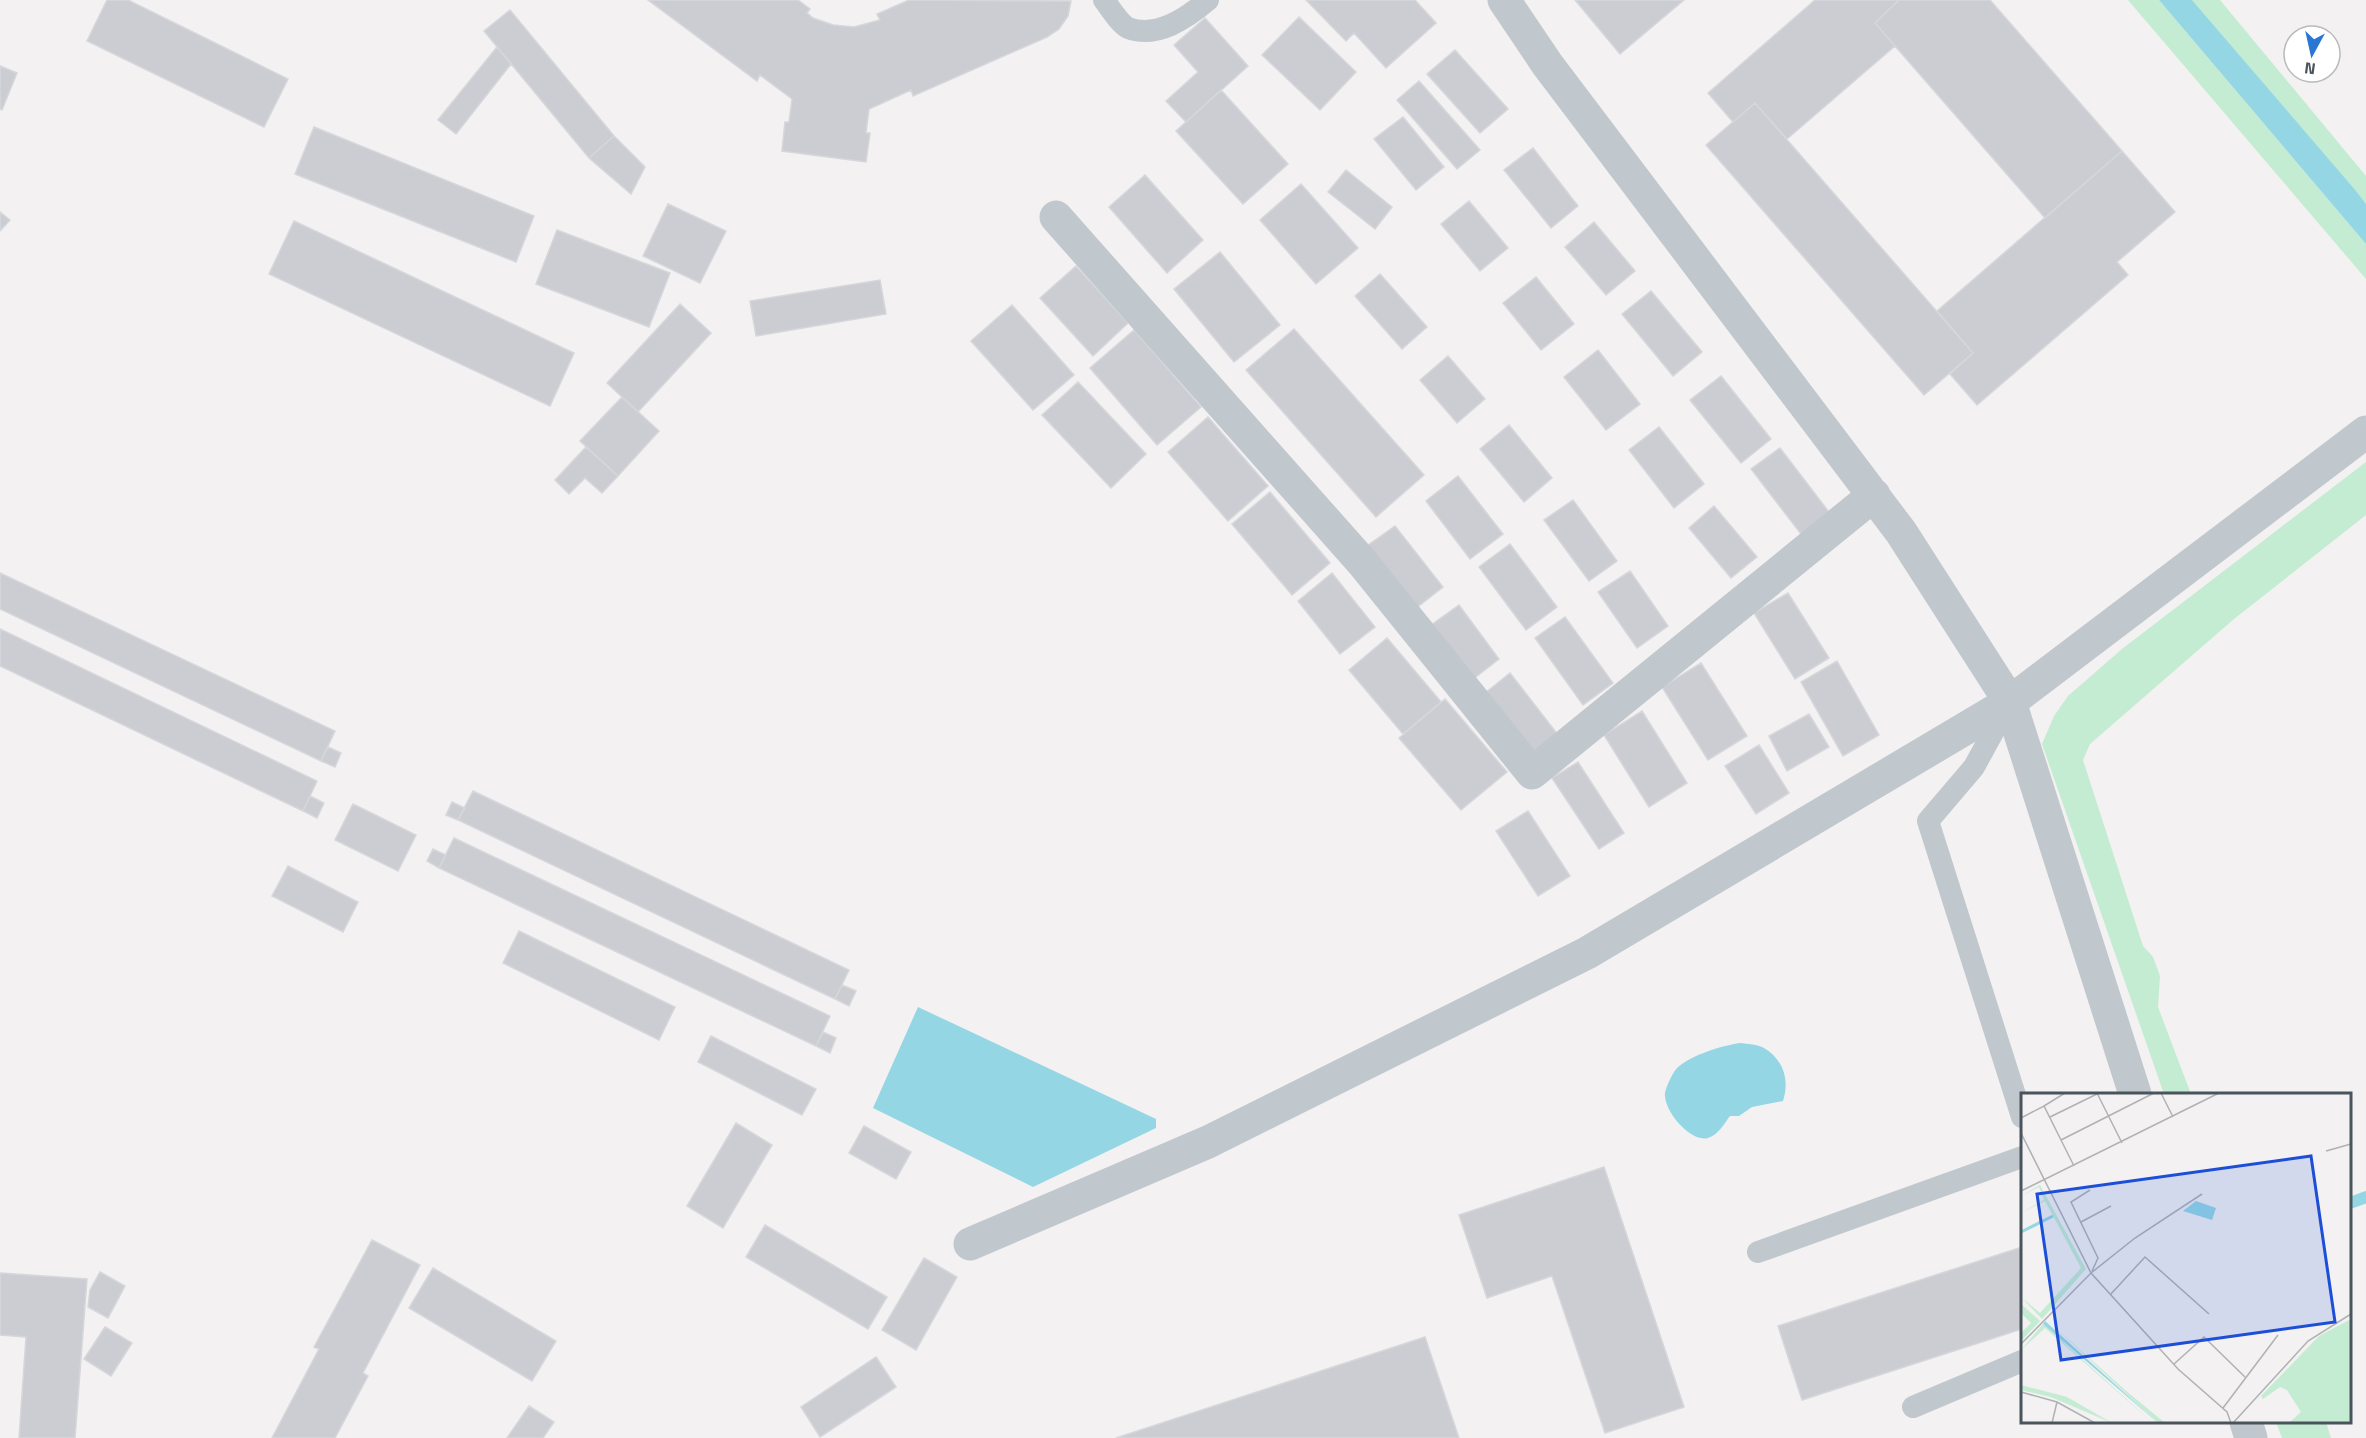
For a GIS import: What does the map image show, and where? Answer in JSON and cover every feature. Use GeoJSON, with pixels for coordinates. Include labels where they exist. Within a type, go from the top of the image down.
{"type":"FeatureCollection","features":[{"type":"Feature","properties":{"kind":"street"},"geometry":{"type":"LineString","coordinates":[[1504,0],[1547,64],[1901,532],[2010,702],[2134,1093]]}},
{"type":"Feature","properties":{"kind":"street"},"geometry":{"type":"LineString","coordinates":[[1056,217],[1362,562],[1532,774],[1874,495]]}},
{"type":"Feature","properties":{"kind":"street"},"geometry":{"type":"LineString","coordinates":[[970,1244],[1208,1142],[1587,953],[2010,702],[2366,432]]}},
{"type":"Feature","properties":{"kind":"street"},"geometry":{"type":"LineString","coordinates":[[2246,1423],[2252,1438]]}},
{"type":"Feature","properties":{"kind":"lane"},"geometry":{"type":"LineString","coordinates":[[1104,0],[1127,27],[1153,32],[1190,15],[1208,0]]}},
{"type":"Feature","properties":{"kind":"lane"},"geometry":{"type":"LineString","coordinates":[[2010,702],[1974,767],[1928,821],[2021,1114]]}},
{"type":"Feature","properties":{"kind":"lane"},"geometry":{"type":"LineString","coordinates":[[1758,1252],[2021,1157]]}},
{"type":"Feature","properties":{"kind":"lane"},"geometry":{"type":"LineString","coordinates":[[1913,1407],[2021,1361]]}},
{"type":"Feature","properties":{"kind":"green space"},"geometry":{"type":"Polygon","coordinates":[[[2128,0],[2159,0],[2366,244],[2366,279],[2128,0]]]}},
{"type":"Feature","properties":{"kind":"green space"},"geometry":{"type":"Polygon","coordinates":[[[2192,0],[2220,0],[2282,75],[2282,84],[2290,84],[2366,176],[2366,204],[2192,0]]]}},
{"type":"Feature","properties":{"kind":"green space"},"geometry":{"type":"Polygon","coordinates":[[[2366,462],[2366,515],[2234,619],[2090,744],[2083,760],[2143,946],[2153,957],[2160,976],[2158,1007],[2191,1093],[2164,1093],[2042,744],[2054,716],[2068,696],[2122,649],[2366,462]]]}},
{"type":"Feature","properties":{"kind":"green space"},"geometry":{"type":"Polygon","coordinates":[[[2276,1423],[2326,1423],[2331,1438],[2282,1438],[2276,1423]]]}},
{"type":"Feature","properties":{"kind":"water"},"geometry":{"type":"Polygon","coordinates":[[[2159,0],[2192,0],[2356,191],[2366,204],[2366,244],[2159,0]]]}},
{"type":"Feature","properties":{"kind":"water"},"geometry":{"type":"Polygon","coordinates":[[[918,1007],[1156,1119],[1156,1128],[1033,1187],[873,1108],[918,1007]]]}},
{"type":"Feature","properties":{"kind":"water"},"geometry":{"type":"Polygon","coordinates":[[[1740,1043],[1761,1047],[1776,1058],[1785,1078],[1783,1101],[1752,1107],[1739,1116],[1730,1116],[1712,1137],[1701,1138],[1693,1135],[1679,1124],[1668,1108],[1665,1093],[1670,1079],[1686,1061],[1714,1049],[1740,1043]]]}},
{"type":"Feature","properties":{"kind":"building"},"geometry":{"type":"Polygon","coordinates":[[[107,0],[128,0],[288,79],[264,127],[87,41],[107,0]]]}},
{"type":"Feature","properties":{"kind":"building"},"geometry":{"type":"Polygon","coordinates":[[[648,0],[798,0],[810,9],[807,13],[813,18],[833,25],[854,27],[880,20],[877,14],[909,0],[1071,1],[1068,16],[1059,29],[1047,37],[913,96],[911,90],[869,109],[866,133],[870,133],[866,162],[782,151],[785,122],[789,122],[792,99],[760,75],[757,81],[648,0]]]}},
{"type":"Feature","properties":{"kind":"building"},"geometry":{"type":"Polygon","coordinates":[[[1306,0],[1415,0],[1436,23],[1386,68],[1354,33],[1346,41],[1306,0]]]}},
{"type":"Feature","properties":{"kind":"building"},"geometry":{"type":"Polygon","coordinates":[[[1575,0],[1684,0],[1620,54],[1575,0]]]}},
{"type":"Feature","properties":{"kind":"building"},"geometry":{"type":"Polygon","coordinates":[[[1815,0],[1899,0],[1875,23],[1895,46],[1787,139],[1755,103],[1733,122],[1708,93],[1815,0]]]}},
{"type":"Feature","properties":{"kind":"building"},"geometry":{"type":"Polygon","coordinates":[[[1899,0],[1990,0],[2122,151],[2045,218],[1875,23],[1899,0]]]}},
{"type":"Feature","properties":{"kind":"building"},"geometry":{"type":"Polygon","coordinates":[[[510,10],[614,136],[589,158],[484,31],[510,10]]]}},
{"type":"Feature","properties":{"kind":"building"},"geometry":{"type":"Polygon","coordinates":[[[1299,17],[1356,72],[1320,110],[1262,55],[1299,17]]]}},
{"type":"Feature","properties":{"kind":"building"},"geometry":{"type":"Polygon","coordinates":[[[1205,18],[1248,66],[1186,122],[1166,101],[1198,72],[1174,45],[1205,18]]]}},
{"type":"Feature","properties":{"kind":"building"},"geometry":{"type":"Polygon","coordinates":[[[497,47],[511,64],[456,134],[438,120],[497,47]]]}},
{"type":"Feature","properties":{"kind":"building"},"geometry":{"type":"Polygon","coordinates":[[[1455,50],[1508,109],[1480,133],[1427,74],[1455,50]]]}},
{"type":"Feature","properties":{"kind":"building"},"geometry":{"type":"Polygon","coordinates":[[[0,66],[17,73],[2,110],[0,109],[0,66]]]}},
{"type":"Feature","properties":{"kind":"building"},"geometry":{"type":"Polygon","coordinates":[[[1419,81],[1480,150],[1457,169],[1397,100],[1419,81]]]}},
{"type":"Feature","properties":{"kind":"building"},"geometry":{"type":"Polygon","coordinates":[[[1221,90],[1288,164],[1243,204],[1176,131],[1221,90]]]}},
{"type":"Feature","properties":{"kind":"building"},"geometry":{"type":"Polygon","coordinates":[[[1755,103],[1973,353],[1924,395],[1706,145],[1755,103]]]}},
{"type":"Feature","properties":{"kind":"building"},"geometry":{"type":"Polygon","coordinates":[[[1403,117],[1444,167],[1416,190],[1374,139],[1403,117]]]}},
{"type":"Feature","properties":{"kind":"building"},"geometry":{"type":"Polygon","coordinates":[[[314,127],[534,216],[516,262],[295,174],[314,127]]]}},
{"type":"Feature","properties":{"kind":"building"},"geometry":{"type":"Polygon","coordinates":[[[614,136],[645,167],[631,194],[589,158],[614,136]]]}},
{"type":"Feature","properties":{"kind":"building"},"geometry":{"type":"Polygon","coordinates":[[[1533,148],[1578,206],[1551,228],[1504,170],[1533,148]]]}},
{"type":"Feature","properties":{"kind":"building"},"geometry":{"type":"Polygon","coordinates":[[[2122,151],[2175,212],[2117,262],[2128,275],[1977,405],[1950,374],[1973,353],[1937,311],[2122,151]]]}},
{"type":"Feature","properties":{"kind":"building"},"geometry":{"type":"Polygon","coordinates":[[[1346,170],[1392,207],[1375,229],[1328,192],[1346,170]]]}},
{"type":"Feature","properties":{"kind":"building"},"geometry":{"type":"Polygon","coordinates":[[[1145,175],[1203,240],[1167,273],[1109,207],[1145,175]]]}},
{"type":"Feature","properties":{"kind":"building"},"geometry":{"type":"Polygon","coordinates":[[[1301,184],[1358,248],[1316,284],[1260,220],[1301,184]]]}},
{"type":"Feature","properties":{"kind":"building"},"geometry":{"type":"Polygon","coordinates":[[[1469,201],[1508,248],[1480,271],[1441,224],[1469,201]]]}},
{"type":"Feature","properties":{"kind":"building"},"geometry":{"type":"Polygon","coordinates":[[[668,204],[726,231],[700,283],[643,256],[668,204]]]}},
{"type":"Feature","properties":{"kind":"building"},"geometry":{"type":"Polygon","coordinates":[[[0,212],[10,220],[0,231],[0,212]]]}},
{"type":"Feature","properties":{"kind":"building"},"geometry":{"type":"Polygon","coordinates":[[[294,221],[574,353],[550,406],[269,274],[294,221]]]}},
{"type":"Feature","properties":{"kind":"building"},"geometry":{"type":"Polygon","coordinates":[[[1594,222],[1635,271],[1606,295],[1565,247],[1594,222]]]}},
{"type":"Feature","properties":{"kind":"building"},"geometry":{"type":"Polygon","coordinates":[[[557,230],[670,273],[649,327],[536,284],[557,230]]]}},
{"type":"Feature","properties":{"kind":"building"},"geometry":{"type":"Polygon","coordinates":[[[1220,252],[1280,325],[1234,362],[1174,289],[1220,252]]]}},
{"type":"Feature","properties":{"kind":"building"},"geometry":{"type":"Polygon","coordinates":[[[1076,266],[1128,323],[1093,356],[1040,298],[1076,266]]]}},
{"type":"Feature","properties":{"kind":"building"},"geometry":{"type":"Polygon","coordinates":[[[1380,274],[1427,327],[1402,349],[1355,296],[1380,274]]]}},
{"type":"Feature","properties":{"kind":"building"},"geometry":{"type":"Polygon","coordinates":[[[1536,277],[1574,324],[1541,350],[1503,303],[1536,277]]]}},
{"type":"Feature","properties":{"kind":"building"},"geometry":{"type":"Polygon","coordinates":[[[880,280],[886,314],[756,336],[750,301],[880,280]]]}},
{"type":"Feature","properties":{"kind":"building"},"geometry":{"type":"Polygon","coordinates":[[[1651,291],[1702,352],[1673,376],[1622,314],[1651,291]]]}},
{"type":"Feature","properties":{"kind":"building"},"geometry":{"type":"Polygon","coordinates":[[[680,304],[711,333],[638,412],[607,383],[680,304]]]}},
{"type":"Feature","properties":{"kind":"building"},"geometry":{"type":"Polygon","coordinates":[[[1012,305],[1074,375],[1033,410],[971,341],[1012,305]]]}},
{"type":"Feature","properties":{"kind":"building"},"geometry":{"type":"Polygon","coordinates":[[[1294,329],[1424,475],[1376,517],[1246,370],[1294,329]]]}},
{"type":"Feature","properties":{"kind":"building"},"geometry":{"type":"Polygon","coordinates":[[[1134,330],[1201,407],[1157,445],[1090,368],[1134,330]]]}},
{"type":"Feature","properties":{"kind":"building"},"geometry":{"type":"Polygon","coordinates":[[[1598,350],[1640,404],[1606,430],[1564,377],[1598,350]]]}},
{"type":"Feature","properties":{"kind":"building"},"geometry":{"type":"Polygon","coordinates":[[[1448,356],[1485,399],[1457,423],[1420,380],[1448,356]]]}},
{"type":"Feature","properties":{"kind":"building"},"geometry":{"type":"Polygon","coordinates":[[[1721,376],[1771,439],[1741,463],[1690,400],[1721,376]]]}},
{"type":"Feature","properties":{"kind":"building"},"geometry":{"type":"Polygon","coordinates":[[[1078,382],[1146,454],[1111,488],[1042,415],[1078,382]]]}},
{"type":"Feature","properties":{"kind":"building"},"geometry":{"type":"Polygon","coordinates":[[[622,397],[659,431],[618,476],[580,441],[622,397]]]}},
{"type":"Feature","properties":{"kind":"building"},"geometry":{"type":"Polygon","coordinates":[[[1208,417],[1268,486],[1228,521],[1168,452],[1208,417]]]}},
{"type":"Feature","properties":{"kind":"building"},"geometry":{"type":"Polygon","coordinates":[[[1509,425],[1552,478],[1524,502],[1480,449],[1509,425]]]}},
{"type":"Feature","properties":{"kind":"building"},"geometry":{"type":"Polygon","coordinates":[[[1659,427],[1704,484],[1674,508],[1629,450],[1659,427]]]}},
{"type":"Feature","properties":{"kind":"building"},"geometry":{"type":"Polygon","coordinates":[[[586,447],[618,476],[602,493],[585,478],[569,494],[555,480],[586,447]]]}},
{"type":"Feature","properties":{"kind":"building"},"geometry":{"type":"Polygon","coordinates":[[[1780,448],[1829,512],[1801,534],[1751,469],[1780,448]]]}},
{"type":"Feature","properties":{"kind":"building"},"geometry":{"type":"Polygon","coordinates":[[[1458,476],[1503,534],[1470,559],[1426,501],[1458,476]]]}},
{"type":"Feature","properties":{"kind":"building"},"geometry":{"type":"Polygon","coordinates":[[[1270,492],[1330,563],[1292,595],[1232,524],[1270,492]]]}},
{"type":"Feature","properties":{"kind":"building"},"geometry":{"type":"Polygon","coordinates":[[[1573,500],[1617,561],[1589,581],[1544,520],[1573,500]]]}},
{"type":"Feature","properties":{"kind":"building"},"geometry":{"type":"Polygon","coordinates":[[[1714,506],[1757,557],[1731,578],[1689,528],[1714,506]]]}},
{"type":"Feature","properties":{"kind":"building"},"geometry":{"type":"Polygon","coordinates":[[[1395,526],[1443,587],[1415,609],[1367,546],[1395,526]]]}},
{"type":"Feature","properties":{"kind":"building"},"geometry":{"type":"Polygon","coordinates":[[[1510,544],[1557,607],[1526,630],[1479,567],[1510,544]]]}},
{"type":"Feature","properties":{"kind":"building"},"geometry":{"type":"Polygon","coordinates":[[[1630,571],[1668,626],[1637,648],[1598,592],[1630,571]]]}},
{"type":"Feature","properties":{"kind":"building"},"geometry":{"type":"Polygon","coordinates":[[[0,573],[335,731],[321,761],[0,609],[0,573]]]}},
{"type":"Feature","properties":{"kind":"building"},"geometry":{"type":"Polygon","coordinates":[[[1332,573],[1375,627],[1340,654],[1298,601],[1332,573]]]}},
{"type":"Feature","properties":{"kind":"building"},"geometry":{"type":"Polygon","coordinates":[[[1788,593],[1829,658],[1795,679],[1754,613],[1788,593]]]}},
{"type":"Feature","properties":{"kind":"building"},"geometry":{"type":"Polygon","coordinates":[[[1459,605],[1499,659],[1468,683],[1427,628],[1459,605]]]}},
{"type":"Feature","properties":{"kind":"building"},"geometry":{"type":"Polygon","coordinates":[[[1565,617],[1613,683],[1583,705],[1535,638],[1565,617]]]}},
{"type":"Feature","properties":{"kind":"building"},"geometry":{"type":"Polygon","coordinates":[[[0,629],[317,781],[303,811],[0,666],[0,629]]]}},
{"type":"Feature","properties":{"kind":"building"},"geometry":{"type":"Polygon","coordinates":[[[1387,638],[1441,702],[1403,734],[1349,670],[1387,638]]]}},
{"type":"Feature","properties":{"kind":"building"},"geometry":{"type":"Polygon","coordinates":[[[1837,661],[1879,735],[1843,756],[1801,682],[1837,661]]]}},
{"type":"Feature","properties":{"kind":"building"},"geometry":{"type":"Polygon","coordinates":[[[1701,663],[1747,736],[1708,760],[1662,687],[1701,663]]]}},
{"type":"Feature","properties":{"kind":"building"},"geometry":{"type":"Polygon","coordinates":[[[1510,673],[1559,736],[1530,759],[1480,697],[1510,673]]]}},
{"type":"Feature","properties":{"kind":"building"},"geometry":{"type":"Polygon","coordinates":[[[1445,699],[1507,772],[1461,810],[1399,738],[1445,699]]]}},
{"type":"Feature","properties":{"kind":"building"},"geometry":{"type":"Polygon","coordinates":[[[1642,711],[1687,783],[1649,807],[1604,735],[1642,711]]]}},
{"type":"Feature","properties":{"kind":"building"},"geometry":{"type":"Polygon","coordinates":[[[1809,714],[1829,747],[1787,771],[1769,736],[1809,714]]]}},
{"type":"Feature","properties":{"kind":"building"},"geometry":{"type":"Polygon","coordinates":[[[1759,745],[1789,793],[1756,814],[1725,766],[1759,745]]]}},
{"type":"Feature","properties":{"kind":"building"},"geometry":{"type":"Polygon","coordinates":[[[328,747],[341,753],[335,767],[321,761],[328,747]]]}},
{"type":"Feature","properties":{"kind":"building"},"geometry":{"type":"Polygon","coordinates":[[[1578,762],[1624,833],[1599,849],[1552,778],[1578,762]]]}},
{"type":"Feature","properties":{"kind":"building"},"geometry":{"type":"Polygon","coordinates":[[[473,791],[849,970],[835,999],[458,820],[473,791]]]}},
{"type":"Feature","properties":{"kind":"building"},"geometry":{"type":"Polygon","coordinates":[[[310,796],[324,803],[317,818],[303,811],[310,796]]]}},
{"type":"Feature","properties":{"kind":"building"},"geometry":{"type":"Polygon","coordinates":[[[452,802],[465,808],[458,820],[446,815],[452,802]]]}},
{"type":"Feature","properties":{"kind":"building"},"geometry":{"type":"Polygon","coordinates":[[[353,804],[416,835],[398,871],[335,840],[353,804]]]}},
{"type":"Feature","properties":{"kind":"building"},"geometry":{"type":"Polygon","coordinates":[[[1528,811],[1570,876],[1538,896],[1496,831],[1528,811]]]}},
{"type":"Feature","properties":{"kind":"building"},"geometry":{"type":"Polygon","coordinates":[[[454,838],[830,1016],[816,1046],[439,868],[454,838]]]}},
{"type":"Feature","properties":{"kind":"building"},"geometry":{"type":"Polygon","coordinates":[[[433,849],[446,855],[439,868],[427,861],[433,849]]]}},
{"type":"Feature","properties":{"kind":"building"},"geometry":{"type":"Polygon","coordinates":[[[288,866],[358,902],[343,932],[272,896],[288,866]]]}},
{"type":"Feature","properties":{"kind":"building"},"geometry":{"type":"Polygon","coordinates":[[[519,931],[675,1007],[659,1040],[503,963],[519,931]]]}},
{"type":"Feature","properties":{"kind":"building"},"geometry":{"type":"Polygon","coordinates":[[[842,985],[856,991],[849,1006],[835,999],[842,985]]]}},
{"type":"Feature","properties":{"kind":"building"},"geometry":{"type":"Polygon","coordinates":[[[823,1032],[836,1038],[830,1053],[816,1046],[823,1032]]]}},
{"type":"Feature","properties":{"kind":"building"},"geometry":{"type":"Polygon","coordinates":[[[711,1036],[816,1089],[802,1115],[698,1062],[711,1036]]]}},
{"type":"Feature","properties":{"kind":"building"},"geometry":{"type":"Polygon","coordinates":[[[736,1123],[772,1145],[723,1228],[687,1206],[736,1123]]]}},
{"type":"Feature","properties":{"kind":"building"},"geometry":{"type":"Polygon","coordinates":[[[864,1126],[911,1152],[896,1179],[849,1153],[864,1126]]]}},
{"type":"Feature","properties":{"kind":"building"},"geometry":{"type":"Polygon","coordinates":[[[1604,1167],[1684,1407],[1605,1433],[1552,1276],[1487,1298],[1459,1215],[1604,1167]]]}},
{"type":"Feature","properties":{"kind":"building"},"geometry":{"type":"Polygon","coordinates":[[[765,1225],[887,1297],[868,1329],[746,1257],[765,1225]]]}},
{"type":"Feature","properties":{"kind":"building"},"geometry":{"type":"Polygon","coordinates":[[[372,1240],[420,1265],[363,1373],[368,1376],[335,1438],[272,1438],[319,1349],[314,1347],[372,1240]]]}},
{"type":"Feature","properties":{"kind":"building"},"geometry":{"type":"Polygon","coordinates":[[[2021,1247],[2021,1329],[1802,1400],[1778,1326],[2021,1247]]]}},
{"type":"Feature","properties":{"kind":"building"},"geometry":{"type":"Polygon","coordinates":[[[924,1258],[957,1277],[916,1350],[882,1330],[924,1258]]]}},
{"type":"Feature","properties":{"kind":"building"},"geometry":{"type":"Polygon","coordinates":[[[433,1268],[556,1341],[532,1381],[409,1308],[433,1268]]]}},
{"type":"Feature","properties":{"kind":"building"},"geometry":{"type":"Polygon","coordinates":[[[100,1272],[125,1286],[108,1318],[88,1307],[90,1290],[100,1272]]]}},
{"type":"Feature","properties":{"kind":"building"},"geometry":{"type":"Polygon","coordinates":[[[0,1273],[87,1279],[75,1438],[19,1438],[26,1337],[0,1335],[0,1273]]]}},
{"type":"Feature","properties":{"kind":"building"},"geometry":{"type":"Polygon","coordinates":[[[105,1327],[132,1343],[111,1376],[84,1359],[105,1327]]]}},
{"type":"Feature","properties":{"kind":"building"},"geometry":{"type":"Polygon","coordinates":[[[1425,1337],[1459,1438],[1116,1438],[1425,1337]]]}},
{"type":"Feature","properties":{"kind":"building"},"geometry":{"type":"Polygon","coordinates":[[[876,1357],[896,1387],[820,1437],[801,1407],[876,1357]]]}},
{"type":"Feature","properties":{"kind":"building"},"geometry":{"type":"Polygon","coordinates":[[[529,1406],[554,1422],[543,1438],[507,1438],[529,1406]]]}},
{"type":"Feature","properties":{"kind":"waterway"},"geometry":{"type":"LineString","coordinates":[[2351,1203],[2366,1197]]}}]}
